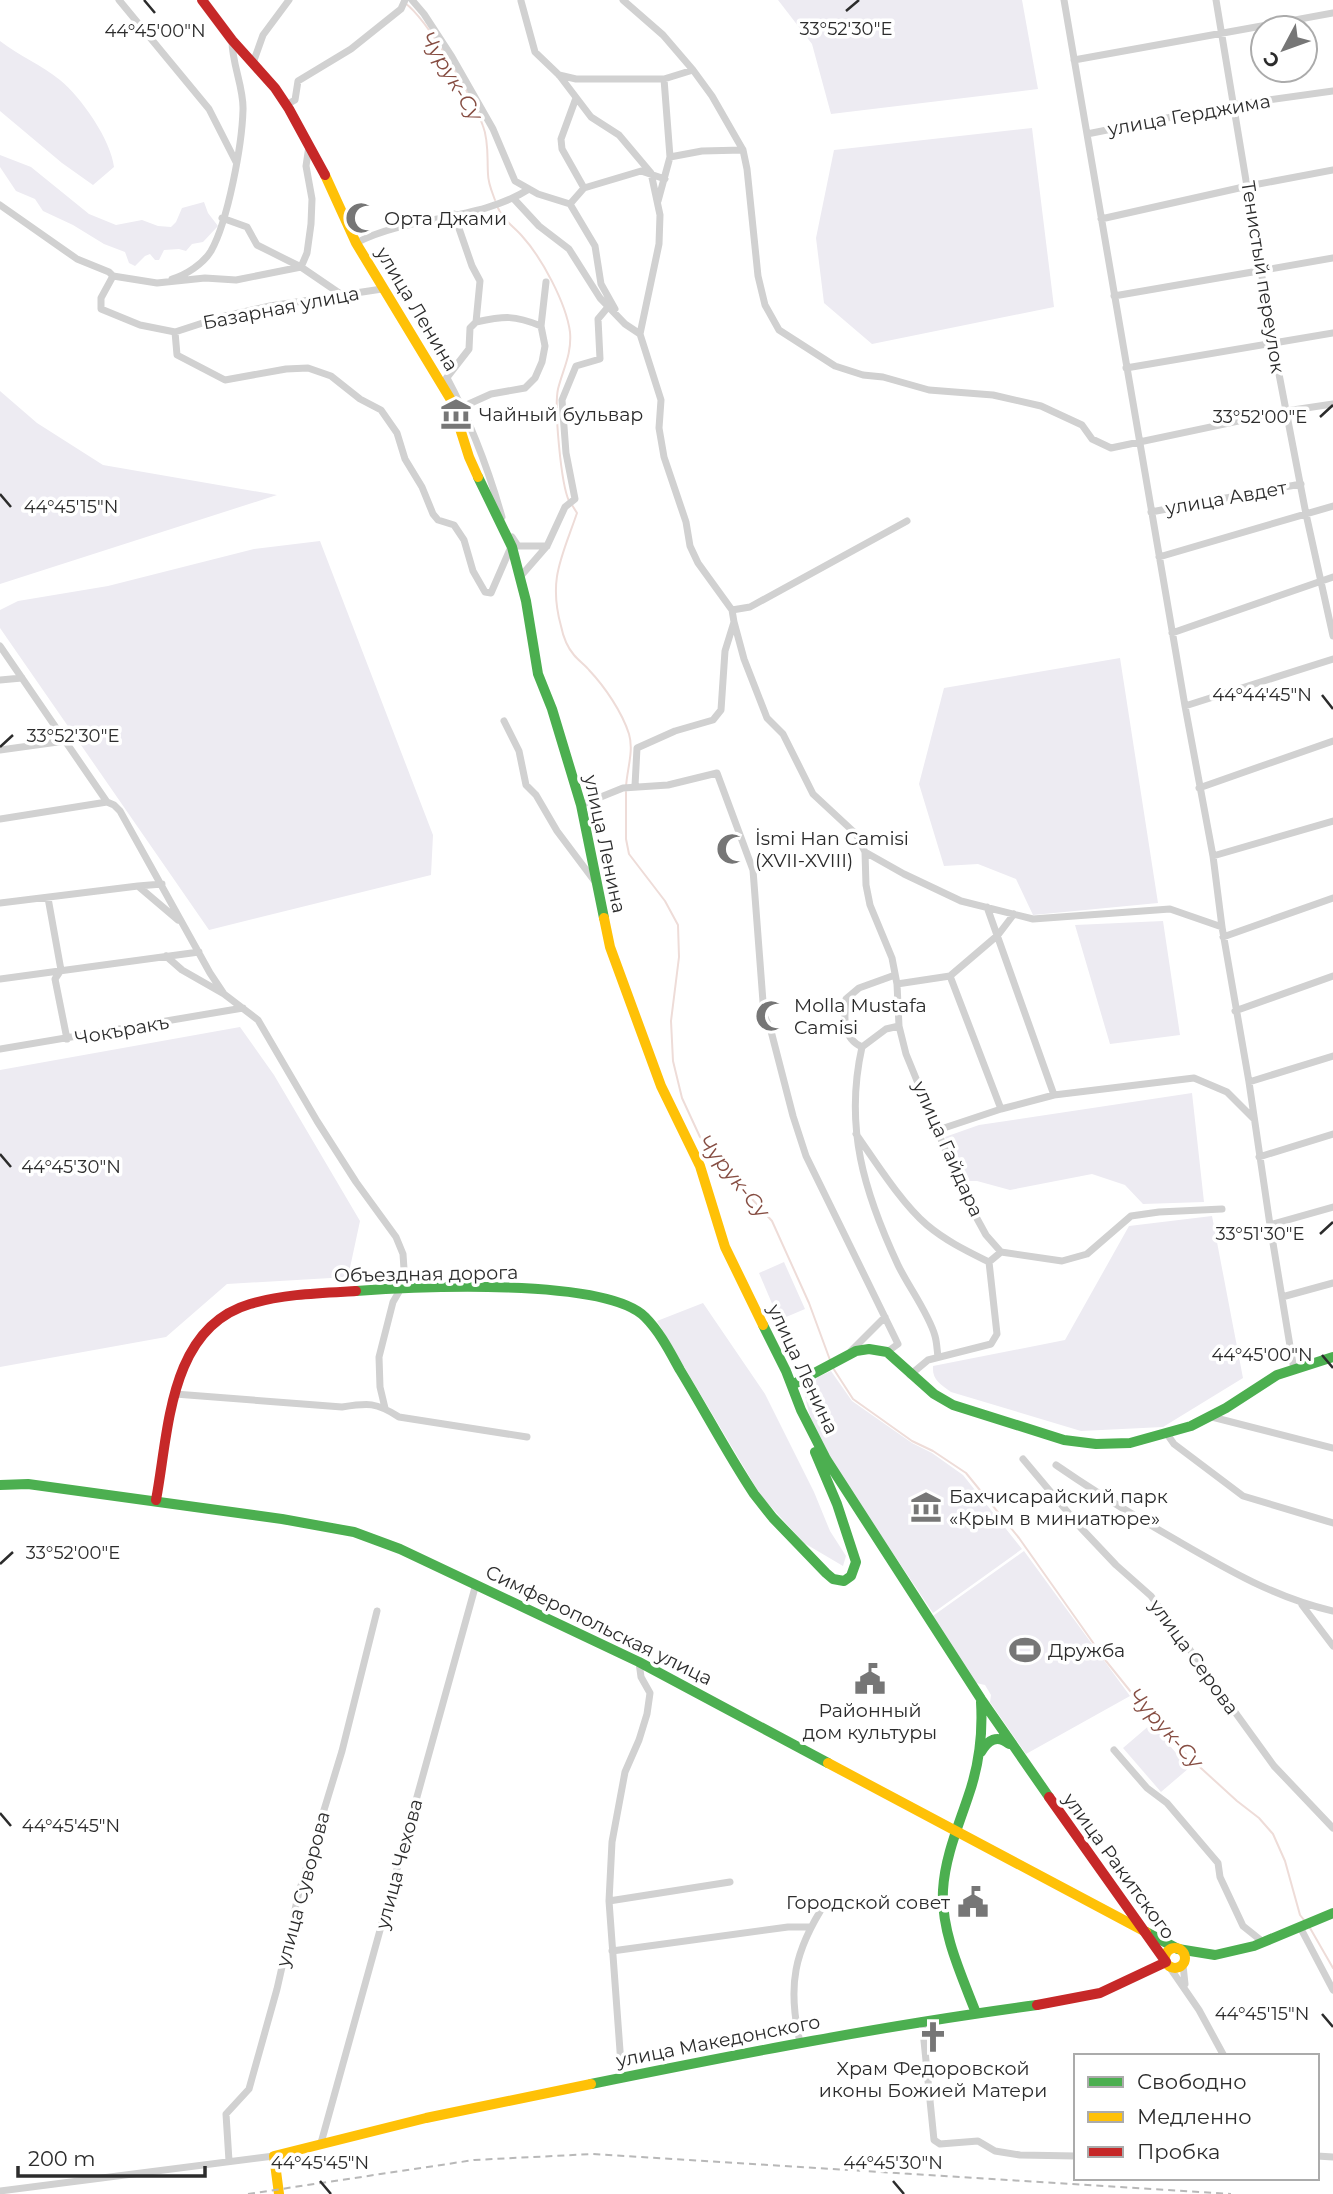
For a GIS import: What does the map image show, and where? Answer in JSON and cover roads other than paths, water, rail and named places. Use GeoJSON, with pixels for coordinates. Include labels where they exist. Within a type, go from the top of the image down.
{"type":"FeatureCollection","features":[{"type":"Feature","properties":{"kind":"main road","name":"улица Ленина"},"geometry":{"type":"LineString","coordinates":[[202,0],[286,105],[382,289],[444,380],[469,457],[512,547],[538,674],[552,709],[581,805],[610,947],[661,1086],[700,1166],[725,1247],[826,1459],[981,1699]]}},
{"type":"Feature","properties":{"kind":"main road","name":"Объездная дорога"},"geometry":{"type":"LineString","coordinates":[[156,1500],[180,1374],[198,1341],[210,1327],[231,1312],[248,1304],[285,1296],[500,1286],[609,1298],[638,1312],[666,1346],[761,1502],[826,1573],[833,1579],[844,1581],[851,1576],[856,1562],[837,1504],[808,1435],[801,1409]]}},
{"type":"Feature","properties":{"kind":"main road"},"geometry":{"type":"LineString","coordinates":[[792,1384],[832,1364],[850,1351],[864,1349],[887,1352],[910,1375],[953,1405],[1064,1440],[1096,1444],[1130,1443],[1191,1426],[1226,1408],[1277,1375],[1333,1357]]}},
{"type":"Feature","properties":{"kind":"main road","name":"Симферопольская улица"},"geometry":{"type":"LineString","coordinates":[[0,1485],[29,1484],[156,1500],[354,1532],[400,1549],[639,1662],[1178,1949],[1215,1955]]}},
{"type":"Feature","properties":{"kind":"main road"},"geometry":{"type":"LineString","coordinates":[[976,2013],[960,1969],[943,1907],[946,1871],[979,1755],[983,1724],[981,1699]]}},
{"type":"Feature","properties":{"kind":"main road","name":"улица Ракитского"},"geometry":{"type":"LineString","coordinates":[[981,1699],[1166,1962]]}},
{"type":"Feature","properties":{"kind":"main road"},"geometry":{"type":"LineString","coordinates":[[979,1755],[986,1743],[995,1738],[1003,1739],[1014,1749]]}},
{"type":"Feature","properties":{"kind":"main road"},"geometry":{"type":"LineString","coordinates":[[1183,1965],[1185,1956],[1178,1949],[1167,1953],[1166,1962],[1174,1968],[1263,1942],[1333,1913]]}},
{"type":"Feature","properties":{"kind":"main road","name":"улица Македонского"},"geometry":{"type":"LineString","coordinates":[[274,2156],[426,2118],[800,2042],[922,2021],[1072,2000],[1100,1993],[1166,1962]]}},
{"type":"Feature","properties":{"kind":"main road"},"geometry":{"type":"LineString","coordinates":[[274,2156],[279,2194]]}},
{"type":"Feature","properties":{"kind":"street"},"geometry":{"type":"LineString","coordinates":[[120,0],[209,109],[236,163]]}},
{"type":"Feature","properties":{"kind":"street"},"geometry":{"type":"LineString","coordinates":[[253,63],[263,35],[289,0]]}},
{"type":"Feature","properties":{"kind":"street"},"geometry":{"type":"LineString","coordinates":[[412,0],[452,57],[493,129],[515,181],[538,194],[570,204],[595,246],[601,284],[625,324]]}},
{"type":"Feature","properties":{"kind":"street"},"geometry":{"type":"LineString","coordinates":[[623,0],[663,35],[693,70],[712,96],[743,150],[758,276],[765,305],[779,330],[835,366],[929,390],[993,395],[1041,406],[1082,425],[1092,439],[1111,448],[1286,411],[1333,404]]}},
{"type":"Feature","properties":{"kind":"street"},"geometry":{"type":"LineString","coordinates":[[1064,0],[1172,633],[1213,856],[1223,937],[1249,1082],[1294,1370]]}},
{"type":"Feature","properties":{"kind":"street","name":"Тенистый переулок"},"geometry":{"type":"LineString","coordinates":[[1216,0],[1273,343],[1333,636]]}},
{"type":"Feature","properties":{"kind":"street"},"geometry":{"type":"LineString","coordinates":[[521,1],[535,52],[559,75],[591,117],[619,135],[651,173],[658,202],[659,244],[640,334],[661,400],[659,428],[664,457],[686,522],[690,546],[698,563],[732,610],[744,659],[766,718],[783,734],[813,794],[856,834],[865,852],[961,901],[1033,919],[1170,909],[1222,927]]}},
{"type":"Feature","properties":{"kind":"street"},"geometry":{"type":"LineString","coordinates":[[286,105],[295,100],[298,82],[351,49],[401,9],[404,2]]}},
{"type":"Feature","properties":{"kind":"street"},"geometry":{"type":"LineString","coordinates":[[1074,60],[1333,13]]}},
{"type":"Feature","properties":{"kind":"street"},"geometry":{"type":"LineString","coordinates":[[157,284],[181,276],[209,254],[222,218],[236,163],[243,107],[232,57],[232,40]]}},
{"type":"Feature","properties":{"kind":"street"},"geometry":{"type":"LineString","coordinates":[[559,75],[576,79],[664,79],[693,70]]}},
{"type":"Feature","properties":{"kind":"street"},"geometry":{"type":"LineString","coordinates":[[658,202],[670,157],[664,79]]}},
{"type":"Feature","properties":{"kind":"street","name":"улица Герджима"},"geometry":{"type":"LineString","coordinates":[[1087,134],[1232,105],[1333,90]]}},
{"type":"Feature","properties":{"kind":"street"},"geometry":{"type":"LineString","coordinates":[[576,99],[561,139],[562,149],[584,188]]}},
{"type":"Feature","properties":{"kind":"street"},"geometry":{"type":"LineString","coordinates":[[301,267],[307,253],[311,224],[312,199],[306,166],[309,145]]}},
{"type":"Feature","properties":{"kind":"street"},"geometry":{"type":"LineString","coordinates":[[670,157],[702,151],[743,150]]}},
{"type":"Feature","properties":{"kind":"street"},"geometry":{"type":"LineString","coordinates":[[1101,219],[1333,170]]}},
{"type":"Feature","properties":{"kind":"street"},"geometry":{"type":"LineString","coordinates":[[570,204],[584,188],[641,171],[665,179]]}},
{"type":"Feature","properties":{"kind":"street"},"geometry":{"type":"LineString","coordinates":[[356,243],[377,232],[514,199],[528,189]]}},
{"type":"Feature","properties":{"kind":"street"},"geometry":{"type":"LineString","coordinates":[[514,199],[539,226],[569,249],[600,299],[625,324],[640,334]]}},
{"type":"Feature","properties":{"kind":"street"},"geometry":{"type":"LineString","coordinates":[[0,205],[77,259],[113,276],[157,284],[205,278],[236,280],[301,267]]}},
{"type":"Feature","properties":{"kind":"street"},"geometry":{"type":"LineString","coordinates":[[454,214],[480,281],[476,322]]}},
{"type":"Feature","properties":{"kind":"street"},"geometry":{"type":"LineString","coordinates":[[222,218],[247,227],[257,245],[301,267],[343,295]]}},
{"type":"Feature","properties":{"kind":"street"},"geometry":{"type":"LineString","coordinates":[[1114,296],[1333,258]]}},
{"type":"Feature","properties":{"kind":"street","name":"Базарная улица"},"geometry":{"type":"LineString","coordinates":[[113,276],[101,298],[101,309],[140,325],[175,332],[221,317],[382,289]]}},
{"type":"Feature","properties":{"kind":"street"},"geometry":{"type":"LineString","coordinates":[[462,407],[491,394],[525,388],[535,378],[545,346],[541,326],[546,282]]}},
{"type":"Feature","properties":{"kind":"street"},"geometry":{"type":"LineString","coordinates":[[520,577],[547,546],[565,508],[575,499],[566,453],[562,400],[576,366],[600,359],[598,319],[608,307]]}},
{"type":"Feature","properties":{"kind":"street"},"geometry":{"type":"LineString","coordinates":[[541,326],[520,317],[498,317],[476,322],[470,328],[468,349],[444,380],[462,407],[489,470],[504,526],[518,546],[547,546]]}},
{"type":"Feature","properties":{"kind":"street"},"geometry":{"type":"LineString","coordinates":[[175,332],[177,355],[225,380],[286,369],[308,368],[331,376],[360,399],[381,410],[397,433],[405,459],[422,487],[433,514],[438,520],[454,525],[464,540],[473,571],[485,592],[491,593],[496,586],[512,547]]}},
{"type":"Feature","properties":{"kind":"street"},"geometry":{"type":"LineString","coordinates":[[1126,368],[1333,333]]}},
{"type":"Feature","properties":{"kind":"street","name":"улица Авдет"},"geometry":{"type":"LineString","coordinates":[[1151,512],[1301,484]]}},
{"type":"Feature","properties":{"kind":"street"},"geometry":{"type":"LineString","coordinates":[[1159,557],[1333,506]]}},
{"type":"Feature","properties":{"kind":"street"},"geometry":{"type":"LineString","coordinates":[[732,610],[750,607],[907,521]]}},
{"type":"Feature","properties":{"kind":"street"},"geometry":{"type":"LineString","coordinates":[[1172,633],[1333,577]]}},
{"type":"Feature","properties":{"kind":"street"},"geometry":{"type":"LineString","coordinates":[[630,787],[637,748],[675,731],[713,720],[721,710],[725,651],[734,622]]}},
{"type":"Feature","properties":{"kind":"street"},"geometry":{"type":"LineString","coordinates":[[0,646],[107,802],[120,811],[181,923],[224,994]]}},
{"type":"Feature","properties":{"kind":"street"},"geometry":{"type":"LineString","coordinates":[[1185,706],[1333,659]]}},
{"type":"Feature","properties":{"kind":"street"},"geometry":{"type":"LineString","coordinates":[[0,680],[22,678]]}},
{"type":"Feature","properties":{"kind":"street"},"geometry":{"type":"LineString","coordinates":[[504,721],[519,751],[526,785],[596,884]]}},
{"type":"Feature","properties":{"kind":"street"},"geometry":{"type":"LineString","coordinates":[[0,750],[65,741]]}},
{"type":"Feature","properties":{"kind":"street"},"geometry":{"type":"LineString","coordinates":[[1199,788],[1333,741]]}},
{"type":"Feature","properties":{"kind":"street"},"geometry":{"type":"LineString","coordinates":[[581,805],[630,787],[668,785],[717,773],[753,870],[764,1015],[771,1031],[793,1116],[806,1156],[898,1344],[887,1352]]}},
{"type":"Feature","properties":{"kind":"street"},"geometry":{"type":"LineString","coordinates":[[0,820],[107,802]]}},
{"type":"Feature","properties":{"kind":"street"},"geometry":{"type":"LineString","coordinates":[[1213,856],[1333,821]]}},
{"type":"Feature","properties":{"kind":"street","name":"улица Гайдара"},"geometry":{"type":"LineString","coordinates":[[865,852],[866,885],[870,905],[892,958],[899,1026],[906,1054],[964,1193],[986,1235],[1001,1252]]}},
{"type":"Feature","properties":{"kind":"street"},"geometry":{"type":"LineString","coordinates":[[0,903],[162,884]]}},
{"type":"Feature","properties":{"kind":"street"},"geometry":{"type":"LineString","coordinates":[[138,886],[181,923]]}},
{"type":"Feature","properties":{"kind":"street"},"geometry":{"type":"LineString","coordinates":[[48,898],[61,970],[55,979],[67,1040]]}},
{"type":"Feature","properties":{"kind":"street"},"geometry":{"type":"LineString","coordinates":[[1223,937],[1333,898]]}},
{"type":"Feature","properties":{"kind":"street"},"geometry":{"type":"LineString","coordinates":[[987,907],[1054,1096]]}},
{"type":"Feature","properties":{"kind":"street"},"geometry":{"type":"LineString","coordinates":[[862,1048],[853,1044],[846,1033],[846,999],[859,988],[896,980],[950,976],[998,934],[1014,914]]}},
{"type":"Feature","properties":{"kind":"street"},"geometry":{"type":"LineString","coordinates":[[0,979],[199,952]]}},
{"type":"Feature","properties":{"kind":"street"},"geometry":{"type":"LineString","coordinates":[[166,956],[182,970],[224,994],[258,1020],[317,1121],[356,1182],[396,1237],[403,1254],[404,1269],[379,1357],[380,1387],[385,1408]]}},
{"type":"Feature","properties":{"kind":"street"},"geometry":{"type":"LineString","coordinates":[[950,976],[1001,1109]]}},
{"type":"Feature","properties":{"kind":"street"},"geometry":{"type":"LineString","coordinates":[[1236,1012],[1333,976]]}},
{"type":"Feature","properties":{"kind":"street","name":"Чокъракъ"},"geometry":{"type":"LineString","coordinates":[[0,1049],[67,1040],[243,1008]]}},
{"type":"Feature","properties":{"kind":"street"},"geometry":{"type":"LineString","coordinates":[[899,1026],[886,1029],[862,1048],[855,1078],[855,1131],[867,1193],[898,1264],[935,1334],[937,1357]]}},
{"type":"Feature","properties":{"kind":"street"},"geometry":{"type":"LineString","coordinates":[[1249,1082],[1333,1056]]}},
{"type":"Feature","properties":{"kind":"street"},"geometry":{"type":"LineString","coordinates":[[938,1130],[1001,1109],[1054,1096],[1194,1079],[1227,1092],[1253,1118]]}},
{"type":"Feature","properties":{"kind":"street","name":"улица Гайдара"},"geometry":{"type":"LineString","coordinates":[[855,1131],[884,1174],[925,1224],[953,1244],[989,1262]]}},
{"type":"Feature","properties":{"kind":"street"},"geometry":{"type":"LineString","coordinates":[[1259,1157],[1333,1133]]}},
{"type":"Feature","properties":{"kind":"street"},"geometry":{"type":"LineString","coordinates":[[1270,1225],[1333,1207]]}},
{"type":"Feature","properties":{"kind":"street"},"geometry":{"type":"LineString","coordinates":[[910,1375],[928,1360],[991,1344],[997,1334],[989,1262],[1001,1252],[1062,1261],[1087,1254],[1131,1216],[1222,1209]]}},
{"type":"Feature","properties":{"kind":"street"},"geometry":{"type":"LineString","coordinates":[[1282,1297],[1333,1283]]}},
{"type":"Feature","properties":{"kind":"street"},"geometry":{"type":"LineString","coordinates":[[850,1351],[885,1317]]}},
{"type":"Feature","properties":{"kind":"street"},"geometry":{"type":"LineString","coordinates":[[369,1403],[380,1387]]}},
{"type":"Feature","properties":{"kind":"street"},"geometry":{"type":"LineString","coordinates":[[175,1394],[342,1407],[369,1403],[399,1416],[527,1437]]}},
{"type":"Feature","properties":{"kind":"street"},"geometry":{"type":"LineString","coordinates":[[1208,1416],[1333,1447]]}},
{"type":"Feature","properties":{"kind":"street"},"geometry":{"type":"LineString","coordinates":[[1167,1434],[1174,1444],[1243,1496],[1333,1522]]}},
{"type":"Feature","properties":{"kind":"street","name":"улица Серова"},"geometry":{"type":"LineString","coordinates":[[1023,1459],[1081,1528],[1116,1565],[1151,1596],[1274,1766],[1333,1828]]}},
{"type":"Feature","properties":{"kind":"street"},"geometry":{"type":"LineString","coordinates":[[1056,1465],[1125,1510],[1246,1581],[1301,1604],[1330,1610]]}},
{"type":"Feature","properties":{"kind":"street","name":"улица Чехова"},"geometry":{"type":"LineString","coordinates":[[321,2143],[476,1584]]}},
{"type":"Feature","properties":{"kind":"street"},"geometry":{"type":"LineString","coordinates":[[1301,1604],[1333,1646]]}},
{"type":"Feature","properties":{"kind":"street"},"geometry":{"type":"LineString","coordinates":[[1318,1625],[1319,1616],[1330,1610]]}},
{"type":"Feature","properties":{"kind":"street","name":"улица Суворова"},"geometry":{"type":"LineString","coordinates":[[229,2161],[226,2114],[249,2089],[277,1989],[299,1892],[342,1751],[377,1611]]}},
{"type":"Feature","properties":{"kind":"street"},"geometry":{"type":"LineString","coordinates":[[622,2078],[609,1901],[612,1842],[622,1785],[647,1714],[650,1693],[641,1677],[639,1662]]}},
{"type":"Feature","properties":{"kind":"street"},"geometry":{"type":"LineString","coordinates":[[1114,1750],[1147,1788],[1167,1803],[1218,1863],[1220,1877],[1243,1926],[1263,1942]]}},
{"type":"Feature","properties":{"kind":"street"},"geometry":{"type":"LineString","coordinates":[[609,1901],[730,1882]]}},
{"type":"Feature","properties":{"kind":"street"},"geometry":{"type":"LineString","coordinates":[[800,2042],[794,2015],[793,1985],[810,1927],[826,1902]]}},
{"type":"Feature","properties":{"kind":"street"},"geometry":{"type":"LineString","coordinates":[[612,1951],[788,1927],[810,1927]]}},
{"type":"Feature","properties":{"kind":"street"},"geometry":{"type":"LineString","coordinates":[[1300,1927],[1333,1990]]}},
{"type":"Feature","properties":{"kind":"street","name":"улица Ракитского"},"geometry":{"type":"LineString","coordinates":[[1166,1962],[1223,2054]]}},
{"type":"Feature","properties":{"kind":"street"},"geometry":{"type":"LineString","coordinates":[[1183,1965],[1187,1992]]}},
{"type":"Feature","properties":{"kind":"street"},"geometry":{"type":"LineString","coordinates":[[922,2021],[934,2140],[940,2144],[978,2141],[995,2151],[1020,2155],[1074,2156]]}},
{"type":"Feature","properties":{"kind":"street"},"geometry":{"type":"LineString","coordinates":[[0,2191],[274,2156]]}},
{"type":"Feature","properties":{"kind":"waterway","name":"Чурук-Су"},"geometry":{"type":"LineString","coordinates":[[405,3],[437,42],[478,113],[486,138],[488,177],[495,200]]}},
{"type":"Feature","properties":{"kind":"waterway","name":"Чурук-Су"},"geometry":{"type":"LineString","coordinates":[[498,208],[537,256],[552,281],[568,320],[570,347],[558,389],[557,412],[561,463],[569,501]]}},
{"type":"Feature","properties":{"kind":"waterway","name":"Чурук-Су"},"geometry":{"type":"LineString","coordinates":[[572,505],[577,513],[558,568],[557,609],[570,649],[607,692],[626,726],[631,747],[626,787]]}},
{"type":"Feature","properties":{"kind":"waterway","name":"Чурук-Су"},"geometry":{"type":"LineString","coordinates":[[626,792],[626,839],[629,854],[665,901],[678,925],[679,957],[671,1021],[673,1061],[682,1098],[700,1137],[772,1221],[809,1303],[830,1360]]}},
{"type":"Feature","properties":{"kind":"waterway","name":"Чурук-Су"},"geometry":{"type":"LineString","coordinates":[[833,1368],[853,1399],[912,1441],[933,1451],[966,1473],[1019,1538],[1106,1661],[1135,1697],[1180,1749],[1259,1818],[1273,1834],[1285,1861],[1300,1915],[1304,1920]]}},
{"type":"Feature","properties":{"kind":"waterway","name":"Чурук-Су"},"geometry":{"type":"LineString","coordinates":[[1310,1928],[1333,1968]]}},
{"type":"Feature","properties":{"kind":"railway"},"geometry":{"type":"LineString","coordinates":[[248,2194],[474,2160],[593,2154],[1231,2194]]}},
{"type":"Feature","properties":{"kind":"place","name":"Орта Джами"},"geometry":{"type":"Point","coordinates":[361,218]}},
{"type":"Feature","properties":{"kind":"place","name":"Чайный бульвар"},"geometry":{"type":"Point","coordinates":[456,414]}},
{"type":"Feature","properties":{"kind":"place","name":"İsmi Han Camisi (XVII-XVIII)"},"geometry":{"type":"Point","coordinates":[732,849]}},
{"type":"Feature","properties":{"kind":"place","name":"Molla Mustafa Camisi"},"geometry":{"type":"Point","coordinates":[771,1016]}},
{"type":"Feature","properties":{"kind":"place","name":"Бахчисарайский парк «Крым в миниатюре»"},"geometry":{"type":"Point","coordinates":[926,1507]}},
{"type":"Feature","properties":{"kind":"place","name":"Дружба"},"geometry":{"type":"Point","coordinates":[1025,1650]}},
{"type":"Feature","properties":{"kind":"place","name":"Районный дом культуры"},"geometry":{"type":"Point","coordinates":[870,1679]}},
{"type":"Feature","properties":{"kind":"place","name":"Городской совет"},"geometry":{"type":"Point","coordinates":[973,1902]}},
{"type":"Feature","properties":{"kind":"place","name":"Xрам Федоровской иконы Божией Матери"},"geometry":{"type":"Point","coordinates":[933,2037]}}]}
